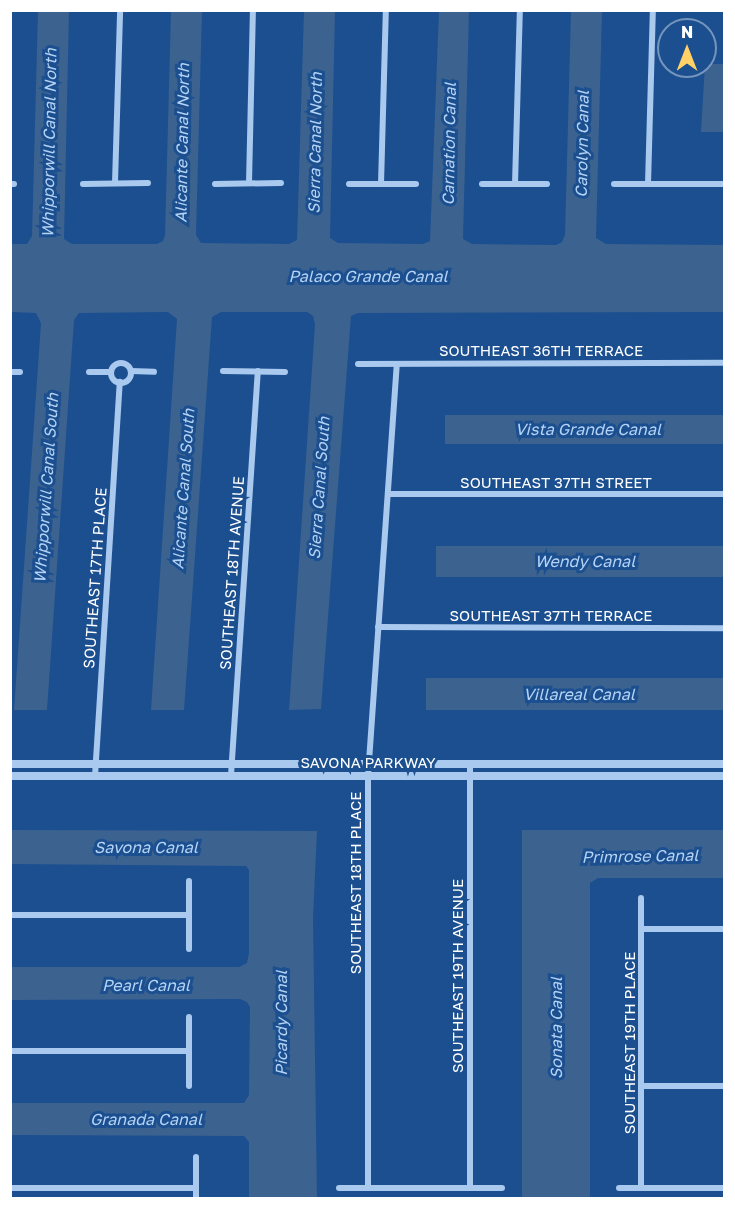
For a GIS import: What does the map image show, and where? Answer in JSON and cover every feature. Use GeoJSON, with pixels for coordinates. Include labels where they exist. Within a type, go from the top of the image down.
{"type":"FeatureCollection","features":[{"type":"Feature","properties":{"kind":"street"},"geometry":{"type":"LineString","coordinates":[[115,183],[120,10]]}},
{"type":"Feature","properties":{"kind":"street"},"geometry":{"type":"LineString","coordinates":[[249,183],[253,10]]}},
{"type":"Feature","properties":{"kind":"street"},"geometry":{"type":"LineString","coordinates":[[381,184],[386,10]]}},
{"type":"Feature","properties":{"kind":"street"},"geometry":{"type":"LineString","coordinates":[[515,184],[520,10]]}},
{"type":"Feature","properties":{"kind":"street"},"geometry":{"type":"LineString","coordinates":[[648,184],[653,10]]}},
{"type":"Feature","properties":{"kind":"street"},"geometry":{"type":"LineString","coordinates":[[83,183],[148,183]]}},
{"type":"Feature","properties":{"kind":"street"},"geometry":{"type":"LineString","coordinates":[[215,183],[282,183]]}},
{"type":"Feature","properties":{"kind":"street"},"geometry":{"type":"LineString","coordinates":[[349,184],[416,184]]}},
{"type":"Feature","properties":{"kind":"street"},"geometry":{"type":"LineString","coordinates":[[482,184],[547,184]]}},
{"type":"Feature","properties":{"kind":"street"},"geometry":{"type":"LineString","coordinates":[[614,184],[724,184]]}},
{"type":"Feature","properties":{"kind":"street"},"geometry":{"type":"LineString","coordinates":[[89,372],[111,372],[119,363],[126,363],[131,371],[129,380],[120,382],[112,378],[111,372]]}},
{"type":"Feature","properties":{"kind":"street","name":"SOUTHEAST 36TH TERRACE"},"geometry":{"type":"LineString","coordinates":[[358,364],[724,363]]}},
{"type":"Feature","properties":{"kind":"street","name":"SOUTHEAST 18TH PLACE"},"geometry":{"type":"LineString","coordinates":[[368,1188],[368,776],[397,364]]}},
{"type":"Feature","properties":{"kind":"street"},"geometry":{"type":"LineString","coordinates":[[131,371],[154,372]]}},
{"type":"Feature","properties":{"kind":"street"},"geometry":{"type":"LineString","coordinates":[[223,371],[285,372]]}},
{"type":"Feature","properties":{"kind":"street","name":"SOUTHEAST 18TH AVENUE"},"geometry":{"type":"LineString","coordinates":[[231,775],[258,371]]}},
{"type":"Feature","properties":{"kind":"street"},"geometry":{"type":"LineString","coordinates":[[10,372],[20,372]]}},
{"type":"Feature","properties":{"kind":"street","name":"SOUTHEAST 17TH PLACE"},"geometry":{"type":"LineString","coordinates":[[95,776],[120,382]]}},
{"type":"Feature","properties":{"kind":"street","name":"SOUTHEAST 37TH STREET"},"geometry":{"type":"LineString","coordinates":[[388,494],[724,495]]}},
{"type":"Feature","properties":{"kind":"street","name":"SOUTHEAST 37TH TERRACE"},"geometry":{"type":"LineString","coordinates":[[378,627],[724,628]]}},
{"type":"Feature","properties":{"kind":"street","name":"SAVONA PARKWAY"},"geometry":{"type":"LineString","coordinates":[[10,764],[724,764]]}},
{"type":"Feature","properties":{"kind":"street"},"geometry":{"type":"LineString","coordinates":[[700,776],[701,764]]}},
{"type":"Feature","properties":{"kind":"street","name":"SOUTHEAST 19TH AVENUE"},"geometry":{"type":"LineString","coordinates":[[470,765],[470,1188]]}},
{"type":"Feature","properties":{"kind":"street","name":"SAVONA PARKWAY"},"geometry":{"type":"LineString","coordinates":[[10,776],[724,776]]}},
{"type":"Feature","properties":{"kind":"street"},"geometry":{"type":"LineString","coordinates":[[189,881],[189,949]]}},
{"type":"Feature","properties":{"kind":"street","name":"SOUTHEAST 19TH PLACE"},"geometry":{"type":"LineString","coordinates":[[641,898],[641,1188]]}},
{"type":"Feature","properties":{"kind":"street"},"geometry":{"type":"LineString","coordinates":[[10,915],[189,915]]}},
{"type":"Feature","properties":{"kind":"street"},"geometry":{"type":"LineString","coordinates":[[641,929],[724,929]]}},
{"type":"Feature","properties":{"kind":"street"},"geometry":{"type":"LineString","coordinates":[[189,1017],[189,1086]]}},
{"type":"Feature","properties":{"kind":"street"},"geometry":{"type":"LineString","coordinates":[[10,1051],[189,1051]]}},
{"type":"Feature","properties":{"kind":"street"},"geometry":{"type":"LineString","coordinates":[[642,1086],[724,1086]]}},
{"type":"Feature","properties":{"kind":"street"},"geometry":{"type":"LineString","coordinates":[[196,1157],[196,1198]]}},
{"type":"Feature","properties":{"kind":"street"},"geometry":{"type":"LineString","coordinates":[[10,1188],[196,1188]]}},
{"type":"Feature","properties":{"kind":"street"},"geometry":{"type":"LineString","coordinates":[[339,1188],[502,1188]]}},
{"type":"Feature","properties":{"kind":"street"},"geometry":{"type":"LineString","coordinates":[[619,1188],[724,1188]]}},
{"type":"Feature","properties":{"kind":"water"},"geometry":{"type":"Polygon","coordinates":[[[304,10],[335,11],[330,238],[338,243],[423,244],[430,241],[439,11],[469,10],[463,239],[472,244],[556,245],[562,242],[565,235],[571,11],[602,11],[596,238],[606,244],[724,245],[724,312],[358,313],[351,316],[321,709],[289,710],[315,324],[313,316],[307,312],[221,312],[212,317],[184,710],[151,710],[177,319],[168,312],[79,313],[74,320],[47,710],[14,710],[41,323],[36,313],[11,312],[10,244],[27,244],[32,236],[38,11],[69,11],[64,239],[72,244],[157,244],[163,241],[165,235],[171,11],[202,11],[196,235],[201,243],[289,244],[297,240],[304,10]]]}},
{"type":"Feature","properties":{"kind":"water"},"geometry":{"type":"Polygon","coordinates":[[[717,64],[724,64],[724,132],[701,132],[704,78],[717,78],[717,64]]]}},
{"type":"Feature","properties":{"kind":"water","name":"Vista Grande Canal"},"geometry":{"type":"Polygon","coordinates":[[[445,415],[724,415],[724,444],[445,444],[445,415]]]}},
{"type":"Feature","properties":{"kind":"water","name":"Wendy Canal"},"geometry":{"type":"Polygon","coordinates":[[[436,546],[724,546],[724,577],[436,577],[436,546]]]}},
{"type":"Feature","properties":{"kind":"water","name":"Villareal Canal"},"geometry":{"type":"Polygon","coordinates":[[[426,678],[724,678],[724,710],[426,710],[426,678]]]}},
{"type":"Feature","properties":{"kind":"water"},"geometry":{"type":"Polygon","coordinates":[[[11,830],[317,831],[313,918],[317,1198],[249,1198],[249,1142],[244,1136],[11,1135],[11,1103],[244,1103],[249,1095],[250,1007],[247,1002],[240,999],[11,1000],[11,967],[239,967],[247,963],[249,870],[246,866],[11,864],[11,830]]]}},
{"type":"Feature","properties":{"kind":"water"},"geometry":{"type":"Polygon","coordinates":[[[522,830],[724,830],[724,878],[598,878],[590,883],[590,1198],[522,1198],[522,830]]]}},
{"type":"Feature","properties":{"kind":"water label","name":"Whipporwill Canal North"},"geometry":{"type":"Point","coordinates":[49,143]}},
{"type":"Feature","properties":{"kind":"water label","name":"Alicante Canal North"},"geometry":{"type":"Point","coordinates":[182,143]}},
{"type":"Feature","properties":{"kind":"water label","name":"Sierra Canal North"},"geometry":{"type":"Point","coordinates":[315,143]}},
{"type":"Feature","properties":{"kind":"water label","name":"Carnation Canal"},"geometry":{"type":"Point","coordinates":[449,144]}},
{"type":"Feature","properties":{"kind":"water label","name":"Carolyn Canal"},"geometry":{"type":"Point","coordinates":[582,144]}},
{"type":"Feature","properties":{"kind":"water label","name":"Palaco Grande Canal"},"geometry":{"type":"Point","coordinates":[368,276]}},
{"type":"Feature","properties":{"kind":"water label","name":"Whipporwill Canal South"},"geometry":{"type":"Point","coordinates":[46,488]}},
{"type":"Feature","properties":{"kind":"water label","name":"Sierra Canal South"},"geometry":{"type":"Point","coordinates":[319,488]}},
{"type":"Feature","properties":{"kind":"water label","name":"Alicante Canal South"},"geometry":{"type":"Point","coordinates":[183,489]}},
{"type":"Feature","properties":{"kind":"water label","name":"Savona Canal"},"geometry":{"type":"Point","coordinates":[146,847]}},
{"type":"Feature","properties":{"kind":"water label","name":"Primrose Canal"},"geometry":{"type":"Point","coordinates":[640,856]}},
{"type":"Feature","properties":{"kind":"water label","name":"Pearl Canal"},"geometry":{"type":"Point","coordinates":[146,985]}},
{"type":"Feature","properties":{"kind":"water label","name":"Picardy Canal"},"geometry":{"type":"Point","coordinates":[281,1023]}},
{"type":"Feature","properties":{"kind":"water label","name":"Sonata Canal"},"geometry":{"type":"Point","coordinates":[556,1028]}},
{"type":"Feature","properties":{"kind":"water label","name":"Granada Canal"},"geometry":{"type":"Point","coordinates":[146,1119]}}]}
